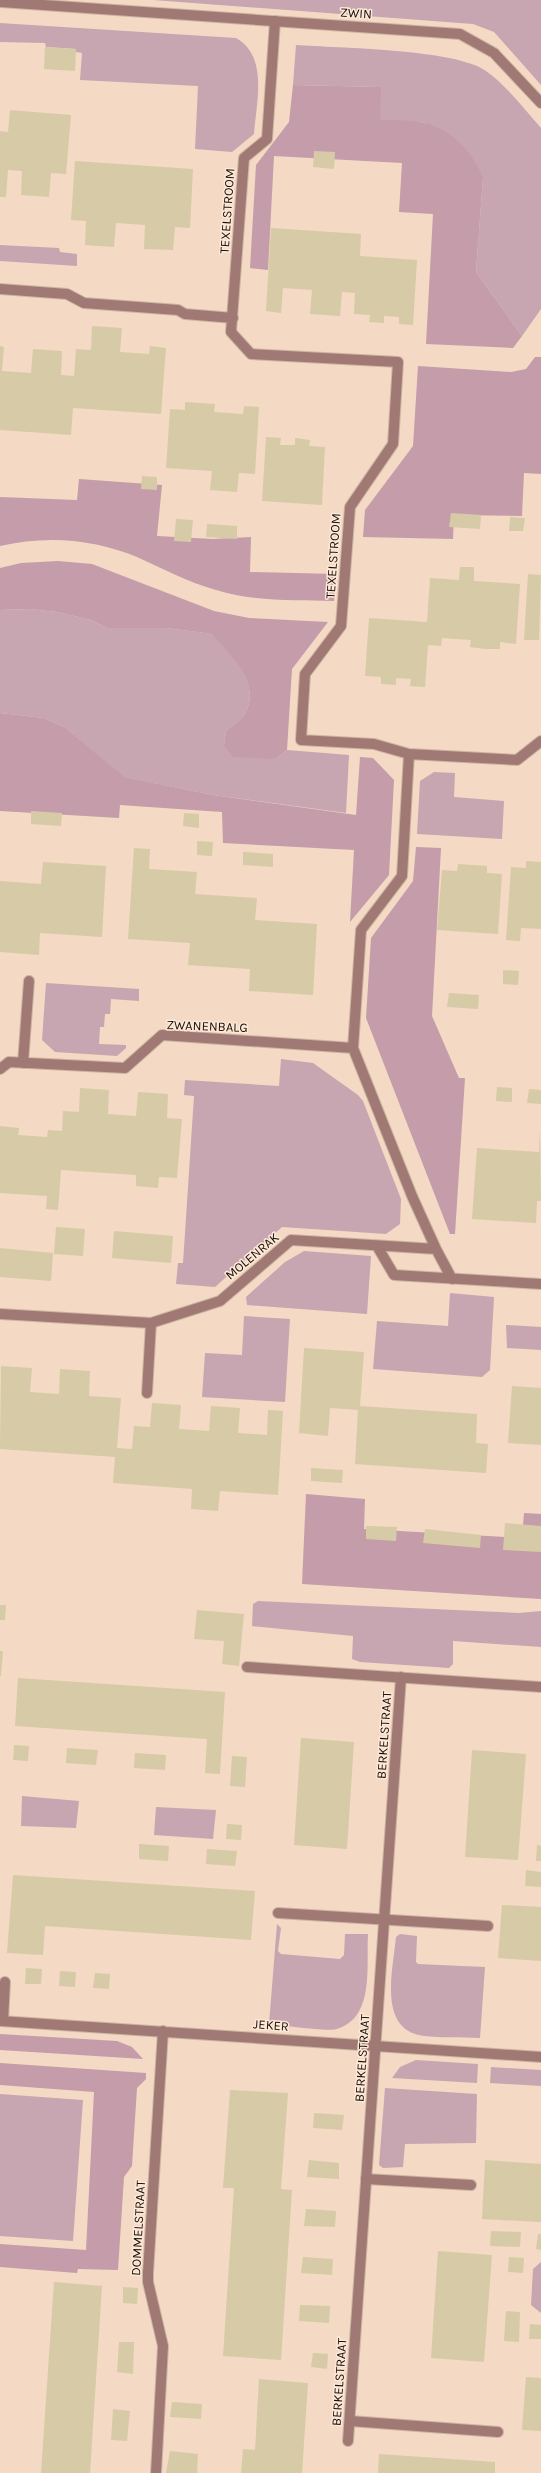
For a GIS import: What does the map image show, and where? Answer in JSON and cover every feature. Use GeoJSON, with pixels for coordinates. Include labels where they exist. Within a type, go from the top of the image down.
{"type":"FeatureCollection","features":[{"type":"Feature","properties":{"kind":"street","name":"ZWIN"},"geometry":{"type":"LineString","coordinates":[[0,2],[460,34],[494,53],[541,103]]}},
{"type":"Feature","properties":{"kind":"street","name":"TEXELSTROOM"},"geometry":{"type":"LineString","coordinates":[[275,21],[267,139],[244,158],[231,332],[251,354],[398,362],[393,444],[350,507],[341,626],[305,674],[301,740],[374,744],[408,754]]}},
{"type":"Feature","properties":{"kind":"street"},"geometry":{"type":"LineString","coordinates":[[0,288],[67,294],[84,303],[178,310],[185,314],[233,318]]}},
{"type":"Feature","properties":{"kind":"street"},"geometry":{"type":"LineString","coordinates":[[452,1279],[436,1250],[412,1196],[353,1048],[361,930],[402,876],[408,754],[517,760],[541,741]]}},
{"type":"Feature","properties":{"kind":"street"},"geometry":{"type":"LineString","coordinates":[[23,1063],[29,981]]}},
{"type":"Feature","properties":{"kind":"street","name":"ZWANENBALG"},"geometry":{"type":"LineString","coordinates":[[0,1069],[9,1062],[125,1068],[162,1035],[353,1048]]}},
{"type":"Feature","properties":{"kind":"street","name":"MOLENRAK"},"geometry":{"type":"LineString","coordinates":[[0,1314],[151,1323],[220,1301],[291,1240],[436,1250]]}},
{"type":"Feature","properties":{"kind":"street"},"geometry":{"type":"LineString","coordinates":[[377,1246],[394,1275],[541,1284]]}},
{"type":"Feature","properties":{"kind":"street"},"geometry":{"type":"LineString","coordinates":[[147,1394],[151,1323]]}},
{"type":"Feature","properties":{"kind":"street"},"geometry":{"type":"LineString","coordinates":[[246,1667],[541,1687]]}},
{"type":"Feature","properties":{"kind":"street","name":"BERKELSTRAAT"},"geometry":{"type":"LineString","coordinates":[[348,2441],[401,1677]]}},
{"type":"Feature","properties":{"kind":"street"},"geometry":{"type":"LineString","coordinates":[[278,1913],[488,1926]]}},
{"type":"Feature","properties":{"kind":"street"},"geometry":{"type":"LineString","coordinates":[[1,2021],[5,1982]]}},
{"type":"Feature","properties":{"kind":"street","name":"JEKER"},"geometry":{"type":"LineString","coordinates":[[1,2021],[541,2057]]}},
{"type":"Feature","properties":{"kind":"street","name":"DOMMELSTRAAT"},"geometry":{"type":"LineString","coordinates":[[156,2473],[163,2346],[148,2282],[148,2274],[163,2031]]}},
{"type":"Feature","properties":{"kind":"street"},"geometry":{"type":"LineString","coordinates":[[366,2178],[471,2186]]}},
{"type":"Feature","properties":{"kind":"street"},"geometry":{"type":"LineString","coordinates":[[350,2420],[498,2432]]}},
{"type":"Feature","properties":{"kind":"shaded area"},"geometry":{"type":"Polygon","coordinates":[[[153,0],[541,0],[541,85],[494,32],[473,24],[153,0]]]}},
{"type":"Feature","properties":{"kind":"shaded area"},"geometry":{"type":"Polygon","coordinates":[[[0,23],[236,38],[246,46],[253,56],[257,68],[258,95],[254,134],[232,152],[195,149],[198,86],[80,80],[82,53],[76,52],[76,49],[46,47],[45,43],[0,42],[0,23]]]}},
{"type":"Feature","properties":{"kind":"shaded area"},"geometry":{"type":"Polygon","coordinates":[[[296,45],[424,54],[450,58],[471,64],[486,71],[494,77],[515,98],[541,128],[541,309],[522,336],[476,272],[483,178],[425,123],[380,119],[380,87],[293,85],[296,45]]]}},
{"type":"Feature","properties":{"kind":"shaded area"},"geometry":{"type":"Polygon","coordinates":[[[293,85],[381,87],[380,119],[413,121],[434,126],[452,136],[467,151],[474,160],[483,178],[476,272],[522,336],[513,348],[426,344],[433,214],[399,212],[402,163],[274,156],[268,270],[250,268],[256,165],[289,122],[293,85]]]}},
{"type":"Feature","properties":{"kind":"shaded area"},"geometry":{"type":"Polygon","coordinates":[[[0,245],[59,248],[60,252],[77,254],[77,266],[0,261],[0,245]]]}},
{"type":"Feature","properties":{"kind":"shaded area"},"geometry":{"type":"Polygon","coordinates":[[[535,357],[541,357],[541,474],[524,473],[522,516],[454,515],[453,539],[363,537],[365,510],[413,446],[418,366],[511,372],[526,369],[535,357]]]}},
{"type":"Feature","properties":{"kind":"shaded area"},"geometry":{"type":"Polygon","coordinates":[[[79,479],[162,485],[157,536],[213,539],[251,537],[250,572],[336,574],[334,601],[275,600],[230,594],[196,583],[121,551],[87,543],[52,540],[0,546],[0,497],[77,500],[79,479]]]}},
{"type":"Feature","properties":{"kind":"shaded area"},"geometry":{"type":"Polygon","coordinates":[[[58,561],[92,564],[214,611],[249,618],[328,622],[292,669],[287,750],[275,759],[233,757],[224,745],[226,731],[245,714],[249,702],[250,691],[242,670],[212,634],[167,628],[107,628],[91,620],[57,612],[30,609],[0,610],[0,568],[21,563],[58,561]]]}},
{"type":"Feature","properties":{"kind":"shaded area"},"geometry":{"type":"Polygon","coordinates":[[[30,609],[57,612],[91,620],[107,628],[167,628],[213,634],[242,670],[250,691],[249,702],[245,714],[226,731],[224,745],[275,759],[287,750],[349,755],[346,813],[213,795],[123,777],[66,728],[44,718],[0,713],[0,610],[30,609]]]}},
{"type":"Feature","properties":{"kind":"shaded area"},"geometry":{"type":"Polygon","coordinates":[[[0,713],[44,718],[66,728],[124,777],[213,795],[356,815],[360,757],[373,758],[394,780],[389,875],[350,922],[354,850],[223,843],[222,812],[120,805],[119,818],[0,811],[0,713]]]}},
{"type":"Feature","properties":{"kind":"shaded area"},"geometry":{"type":"Polygon","coordinates":[[[434,772],[455,773],[454,797],[504,801],[502,839],[417,834],[420,781],[434,772]]]}},
{"type":"Feature","properties":{"kind":"shaded area"},"geometry":{"type":"Polygon","coordinates":[[[416,847],[441,848],[432,1016],[459,1078],[465,1078],[455,1234],[450,1234],[366,1018],[371,938],[413,881],[416,847]]]}},
{"type":"Feature","properties":{"kind":"shaded area"},"geometry":{"type":"Polygon","coordinates":[[[46,983],[139,989],[139,1001],[111,999],[110,1014],[105,1014],[104,1027],[100,1027],[99,1044],[126,1045],[126,1048],[117,1056],[55,1052],[42,1040],[46,983]]]}},
{"type":"Feature","properties":{"kind":"shaded area"},"geometry":{"type":"Polygon","coordinates":[[[281,1059],[313,1063],[358,1095],[363,1101],[401,1199],[400,1224],[386,1234],[282,1227],[215,1287],[176,1284],[178,1263],[183,1263],[194,1096],[184,1095],[185,1080],[279,1086],[281,1059]]]}},
{"type":"Feature","properties":{"kind":"shaded area"},"geometry":{"type":"Polygon","coordinates":[[[304,1251],[371,1256],[367,1314],[247,1305],[246,1297],[285,1262],[304,1251]]]}},
{"type":"Feature","properties":{"kind":"shaded area"},"geometry":{"type":"Polygon","coordinates":[[[450,1293],[494,1297],[490,1370],[482,1377],[373,1369],[377,1321],[448,1326],[450,1293]]]}},
{"type":"Feature","properties":{"kind":"shaded area"},"geometry":{"type":"Polygon","coordinates":[[[244,1316],[290,1319],[285,1402],[202,1397],[205,1353],[242,1355],[244,1316]]]}},
{"type":"Feature","properties":{"kind":"shaded area"},"geometry":{"type":"Polygon","coordinates":[[[506,1325],[541,1327],[541,1350],[507,1348],[506,1325]]]}},
{"type":"Feature","properties":{"kind":"shaded area"},"geometry":{"type":"Polygon","coordinates":[[[306,1494],[365,1499],[364,1529],[522,1538],[524,1513],[541,1514],[541,1599],[302,1584],[306,1494]]]}},
{"type":"Feature","properties":{"kind":"shaded area"},"geometry":{"type":"Polygon","coordinates":[[[258,1601],[519,1613],[541,1611],[541,1647],[453,1641],[453,1664],[449,1668],[360,1662],[352,1659],[353,1636],[252,1626],[253,1604],[258,1601]]]}},
{"type":"Feature","properties":{"kind":"shaded area"},"geometry":{"type":"Polygon","coordinates":[[[22,1796],[79,1801],[76,1828],[21,1826],[22,1796]]]}},
{"type":"Feature","properties":{"kind":"shaded area"},"geometry":{"type":"Polygon","coordinates":[[[156,1807],[216,1810],[213,1839],[154,1835],[156,1807]]]}},
{"type":"Feature","properties":{"kind":"shaded area"},"geometry":{"type":"Polygon","coordinates":[[[277,1924],[281,1928],[278,1951],[281,1954],[340,1959],[344,1955],[345,1934],[368,1934],[366,1989],[358,2014],[349,2023],[332,2030],[269,2024],[277,1924]]]}},
{"type":"Feature","properties":{"kind":"shaded area"},"geometry":{"type":"Polygon","coordinates":[[[400,1934],[417,1936],[416,1962],[418,1964],[485,1967],[480,2038],[424,2036],[409,2031],[399,2023],[394,2011],[391,1997],[391,1981],[396,1937],[400,1934]]]}},
{"type":"Feature","properties":{"kind":"shaded area"},"geometry":{"type":"Polygon","coordinates":[[[0,2034],[117,2041],[132,2047],[143,2059],[0,2050],[0,2034]]]}},
{"type":"Feature","properties":{"kind":"shaded area"},"geometry":{"type":"Polygon","coordinates":[[[416,2060],[478,2064],[477,2083],[392,2078],[400,2067],[416,2060]]]}},
{"type":"Feature","properties":{"kind":"shaded area"},"geometry":{"type":"Polygon","coordinates":[[[0,2063],[146,2073],[146,2079],[137,2088],[132,2166],[124,2177],[118,2270],[78,2269],[77,2273],[0,2267],[0,2244],[86,2250],[94,2092],[0,2085],[0,2063]]]}},
{"type":"Feature","properties":{"kind":"shaded area"},"geometry":{"type":"Polygon","coordinates":[[[491,2067],[541,2070],[541,2086],[490,2083],[491,2067]]]}},
{"type":"Feature","properties":{"kind":"shaded area"},"geometry":{"type":"Polygon","coordinates":[[[385,2088],[477,2094],[476,2143],[405,2144],[403,2167],[383,2168],[379,2165],[385,2088]]]}},
{"type":"Feature","properties":{"kind":"shaded area"},"geometry":{"type":"Polygon","coordinates":[[[0,2094],[83,2100],[73,2241],[0,2236],[0,2094]]]}},
{"type":"Feature","properties":{"kind":"shaded area"},"geometry":{"type":"Polygon","coordinates":[[[541,2262],[541,2313],[531,2305],[533,2269],[541,2262]]]}},
{"type":"Feature","properties":{"kind":"building"},"geometry":{"type":"Polygon","coordinates":[[[45,47],[76,49],[75,71],[44,69],[45,47]]]}},
{"type":"Feature","properties":{"kind":"building"},"geometry":{"type":"Polygon","coordinates":[[[10,110],[71,115],[66,174],[51,173],[49,197],[21,195],[22,171],[8,170],[6,197],[0,197],[0,131],[8,132],[10,110]]]}},
{"type":"Feature","properties":{"kind":"building"},"geometry":{"type":"Polygon","coordinates":[[[314,151],[335,152],[334,169],[313,167],[314,151]]]}},
{"type":"Feature","properties":{"kind":"building"},"geometry":{"type":"Polygon","coordinates":[[[75,161],[193,169],[190,228],[175,227],[173,250],[144,249],[145,225],[116,223],[114,247],[85,245],[86,221],[71,220],[75,161]]]}},
{"type":"Feature","properties":{"kind":"building"},"geometry":{"type":"Polygon","coordinates":[[[271,228],[361,234],[360,256],[417,260],[413,325],[399,324],[399,317],[384,316],[384,323],[369,322],[370,315],[354,314],[355,293],[342,292],[340,316],[310,314],[312,290],[283,288],[281,313],[266,311],[271,228]]]}},
{"type":"Feature","properties":{"kind":"building"},"geometry":{"type":"Polygon","coordinates":[[[92,326],[122,328],[120,352],[149,354],[150,346],[166,348],[161,414],[73,408],[71,435],[0,430],[0,346],[4,347],[2,371],[31,373],[33,349],[62,351],[61,375],[74,376],[76,349],[91,350],[92,326]]]}},
{"type":"Feature","properties":{"kind":"building"},"geometry":{"type":"Polygon","coordinates":[[[185,402],[215,404],[214,412],[243,414],[244,406],[259,407],[255,474],[239,473],[237,492],[210,490],[212,471],[166,468],[170,409],[185,410],[185,402]]]}},
{"type":"Feature","properties":{"kind":"building"},"geometry":{"type":"Polygon","coordinates":[[[266,437],[281,438],[280,445],[295,445],[295,438],[310,440],[309,446],[325,447],[322,505],[262,501],[266,437]]]}},
{"type":"Feature","properties":{"kind":"building"},"geometry":{"type":"Polygon","coordinates":[[[142,476],[157,477],[157,490],[141,489],[142,476]]]}},
{"type":"Feature","properties":{"kind":"building"},"geometry":{"type":"Polygon","coordinates":[[[451,513],[481,515],[480,529],[449,527],[451,513]]]}},
{"type":"Feature","properties":{"kind":"building"},"geometry":{"type":"Polygon","coordinates":[[[510,517],[525,518],[523,531],[509,531],[510,517]]]}},
{"type":"Feature","properties":{"kind":"building"},"geometry":{"type":"Polygon","coordinates":[[[176,519],[193,520],[191,542],[174,541],[176,519]]]}},
{"type":"Feature","properties":{"kind":"building"},"geometry":{"type":"Polygon","coordinates":[[[207,524],[237,526],[237,539],[206,537],[207,524]]]}},
{"type":"Feature","properties":{"kind":"building"},"geometry":{"type":"Polygon","coordinates":[[[460,567],[474,567],[474,581],[520,584],[516,644],[500,642],[500,649],[485,649],[470,647],[471,640],[442,638],[441,646],[428,645],[425,687],[410,686],[411,679],[396,678],[396,685],[381,684],[381,677],[365,676],[369,618],[427,622],[430,578],[459,580],[460,567]]]}},
{"type":"Feature","properties":{"kind":"building"},"geometry":{"type":"Polygon","coordinates":[[[528,574],[541,575],[539,640],[524,640],[528,574]]]}},
{"type":"Feature","properties":{"kind":"building"},"geometry":{"type":"Polygon","coordinates":[[[31,811],[62,813],[61,826],[31,824],[31,811]]]}},
{"type":"Feature","properties":{"kind":"building"},"geometry":{"type":"Polygon","coordinates":[[[184,813],[199,814],[199,828],[183,826],[184,813]]]}},
{"type":"Feature","properties":{"kind":"building"},"geometry":{"type":"Polygon","coordinates":[[[197,841],[213,842],[212,856],[197,855],[197,841]]]}},
{"type":"Feature","properties":{"kind":"building"},"geometry":{"type":"Polygon","coordinates":[[[134,848],[150,849],[149,869],[197,872],[195,894],[257,898],[255,920],[317,924],[313,995],[249,991],[250,969],[188,965],[190,943],[128,939],[134,848]]]}},
{"type":"Feature","properties":{"kind":"building"},"geometry":{"type":"Polygon","coordinates":[[[243,852],[273,854],[273,867],[243,865],[243,852]]]}},
{"type":"Feature","properties":{"kind":"building"},"geometry":{"type":"Polygon","coordinates":[[[526,861],[541,862],[541,929],[521,928],[520,941],[506,940],[511,867],[526,868],[526,861]]]}},
{"type":"Feature","properties":{"kind":"building"},"geometry":{"type":"Polygon","coordinates":[[[43,862],[106,866],[102,937],[40,933],[39,955],[0,952],[0,881],[41,884],[43,862]]]}},
{"type":"Feature","properties":{"kind":"building"},"geometry":{"type":"Polygon","coordinates":[[[458,864],[487,866],[487,873],[502,874],[498,934],[437,930],[442,870],[457,871],[458,864]]]}},
{"type":"Feature","properties":{"kind":"building"},"geometry":{"type":"Polygon","coordinates":[[[503,970],[519,971],[518,985],[503,984],[503,970]]]}},
{"type":"Feature","properties":{"kind":"building"},"geometry":{"type":"Polygon","coordinates":[[[449,993],[479,995],[478,1009],[447,1007],[449,993]]]}},
{"type":"Feature","properties":{"kind":"building"},"geometry":{"type":"Polygon","coordinates":[[[497,1087],[512,1088],[512,1102],[496,1101],[497,1087]]]}},
{"type":"Feature","properties":{"kind":"building"},"geometry":{"type":"Polygon","coordinates":[[[80,1088],[109,1090],[108,1114],[136,1116],[138,1092],[168,1094],[167,1118],[182,1119],[177,1178],[159,1177],[158,1188],[136,1186],[136,1175],[61,1170],[58,1210],[46,1209],[47,1196],[0,1193],[0,1126],[19,1128],[18,1135],[47,1137],[48,1130],[62,1131],[63,1111],[79,1112],[80,1088]]]}},
{"type":"Feature","properties":{"kind":"building"},"geometry":{"type":"Polygon","coordinates":[[[529,1089],[541,1090],[541,1104],[527,1103],[529,1089]]]}},
{"type":"Feature","properties":{"kind":"building"},"geometry":{"type":"Polygon","coordinates":[[[540,1130],[541,1201],[537,1201],[536,1223],[472,1219],[477,1148],[539,1152],[540,1130]]]}},
{"type":"Feature","properties":{"kind":"building"},"geometry":{"type":"Polygon","coordinates":[[[56,1227],[85,1229],[83,1256],[54,1254],[56,1227]]]}},
{"type":"Feature","properties":{"kind":"building"},"geometry":{"type":"Polygon","coordinates":[[[114,1231],[173,1236],[171,1263],[112,1258],[114,1231]]]}},
{"type":"Feature","properties":{"kind":"building"},"geometry":{"type":"Polygon","coordinates":[[[0,1248],[53,1253],[51,1281],[0,1277],[0,1248]]]}},
{"type":"Feature","properties":{"kind":"building"},"geometry":{"type":"Polygon","coordinates":[[[304,1348],[364,1352],[360,1406],[477,1414],[476,1443],[488,1444],[486,1473],[355,1464],[358,1410],[330,1408],[328,1436],[299,1433],[304,1348]]]}},
{"type":"Feature","properties":{"kind":"building"},"geometry":{"type":"Polygon","coordinates":[[[1,1366],[32,1368],[30,1392],[59,1394],[60,1369],[90,1371],[89,1396],[121,1398],[117,1448],[132,1449],[134,1426],[150,1427],[152,1403],[181,1405],[179,1429],[209,1431],[211,1406],[240,1408],[238,1433],[267,1435],[268,1410],[283,1411],[278,1495],[220,1491],[218,1511],[191,1509],[192,1489],[113,1483],[115,1457],[0,1449],[1,1366]]]}},
{"type":"Feature","properties":{"kind":"building"},"geometry":{"type":"Polygon","coordinates":[[[512,1386],[541,1388],[541,1445],[508,1443],[512,1386]]]}},
{"type":"Feature","properties":{"kind":"building"},"geometry":{"type":"Polygon","coordinates":[[[311,1468],[343,1470],[342,1483],[311,1481],[311,1468]]]}},
{"type":"Feature","properties":{"kind":"building"},"geometry":{"type":"Polygon","coordinates":[[[505,1523],[541,1526],[541,1552],[503,1550],[505,1523]]]}},
{"type":"Feature","properties":{"kind":"building"},"geometry":{"type":"Polygon","coordinates":[[[366,1526],[397,1527],[396,1541],[366,1539],[366,1526]]]}},
{"type":"Feature","properties":{"kind":"building"},"geometry":{"type":"Polygon","coordinates":[[[425,1529],[481,1535],[480,1548],[423,1543],[425,1529]]]}},
{"type":"Feature","properties":{"kind":"building"},"geometry":{"type":"Polygon","coordinates":[[[0,1605],[6,1605],[5,1620],[0,1620],[0,1605]]]}},
{"type":"Feature","properties":{"kind":"building"},"geometry":{"type":"Polygon","coordinates":[[[197,1610],[244,1614],[239,1666],[222,1664],[224,1641],[194,1639],[197,1610]]]}},
{"type":"Feature","properties":{"kind":"building"},"geometry":{"type":"Polygon","coordinates":[[[0,1651],[3,1651],[1,1676],[0,1676],[0,1651]]]}},
{"type":"Feature","properties":{"kind":"building"},"geometry":{"type":"Polygon","coordinates":[[[18,1678],[225,1692],[220,1774],[205,1773],[207,1739],[15,1726],[18,1678]]]}},
{"type":"Feature","properties":{"kind":"building"},"geometry":{"type":"Polygon","coordinates":[[[301,1738],[354,1742],[347,1849],[294,1845],[301,1738]]]}},
{"type":"Feature","properties":{"kind":"building"},"geometry":{"type":"Polygon","coordinates":[[[14,1745],[29,1746],[28,1761],[13,1760],[14,1745]]]}},
{"type":"Feature","properties":{"kind":"building"},"geometry":{"type":"Polygon","coordinates":[[[67,1748],[98,1750],[96,1765],[66,1763],[67,1748]]]}},
{"type":"Feature","properties":{"kind":"building"},"geometry":{"type":"Polygon","coordinates":[[[472,1750],[526,1754],[518,1860],[465,1857],[472,1750]]]}},
{"type":"Feature","properties":{"kind":"building"},"geometry":{"type":"Polygon","coordinates":[[[135,1753],[166,1755],[165,1770],[134,1768],[135,1753]]]}},
{"type":"Feature","properties":{"kind":"building"},"geometry":{"type":"Polygon","coordinates":[[[232,1756],[247,1757],[245,1787],[230,1786],[232,1756]]]}},
{"type":"Feature","properties":{"kind":"building"},"geometry":{"type":"Polygon","coordinates":[[[227,1824],[242,1825],[241,1840],[226,1839],[227,1824]]]}},
{"type":"Feature","properties":{"kind":"building"},"geometry":{"type":"Polygon","coordinates":[[[139,1844],[169,1846],[168,1861],[139,1859],[139,1844]]]}},
{"type":"Feature","properties":{"kind":"building"},"geometry":{"type":"Polygon","coordinates":[[[537,1845],[541,1846],[541,1861],[536,1861],[537,1845]]]}},
{"type":"Feature","properties":{"kind":"building"},"geometry":{"type":"Polygon","coordinates":[[[207,1849],[237,1851],[235,1866],[206,1864],[207,1849]]]}},
{"type":"Feature","properties":{"kind":"building"},"geometry":{"type":"Polygon","coordinates":[[[526,1870],[541,1872],[541,1887],[525,1886],[526,1870]]]}},
{"type":"Feature","properties":{"kind":"building"},"geometry":{"type":"Polygon","coordinates":[[[13,1875],[255,1891],[251,1940],[45,1926],[43,1955],[7,1953],[13,1875]]]}},
{"type":"Feature","properties":{"kind":"building"},"geometry":{"type":"Polygon","coordinates":[[[502,1905],[541,1907],[541,1961],[498,1958],[502,1905]]]}},
{"type":"Feature","properties":{"kind":"building"},"geometry":{"type":"Polygon","coordinates":[[[26,1968],[42,1969],[41,1984],[25,1984],[26,1968]]]}},
{"type":"Feature","properties":{"kind":"building"},"geometry":{"type":"Polygon","coordinates":[[[60,1971],[76,1972],[75,1987],[59,1986],[60,1971]]]}},
{"type":"Feature","properties":{"kind":"building"},"geometry":{"type":"Polygon","coordinates":[[[95,1973],[110,1974],[109,1989],[93,1988],[95,1973]]]}},
{"type":"Feature","properties":{"kind":"building"},"geometry":{"type":"Polygon","coordinates":[[[230,2090],[288,2093],[281,2189],[292,2190],[281,2360],[223,2356],[234,2188],[223,2188],[230,2090]]]}},
{"type":"Feature","properties":{"kind":"building"},"geometry":{"type":"Polygon","coordinates":[[[314,2113],[344,2115],[342,2130],[313,2128],[314,2113]]]}},
{"type":"Feature","properties":{"kind":"building"},"geometry":{"type":"Polygon","coordinates":[[[309,2160],[339,2163],[339,2179],[307,2177],[309,2160]]]}},
{"type":"Feature","properties":{"kind":"building"},"geometry":{"type":"Polygon","coordinates":[[[485,2160],[541,2164],[541,2222],[482,2219],[485,2160]]]}},
{"type":"Feature","properties":{"kind":"building"},"geometry":{"type":"Polygon","coordinates":[[[306,2209],[336,2211],[335,2227],[304,2226],[306,2209]]]}},
{"type":"Feature","properties":{"kind":"building"},"geometry":{"type":"Polygon","coordinates":[[[491,2231],[521,2232],[520,2247],[490,2246],[491,2231]]]}},
{"type":"Feature","properties":{"kind":"building"},"geometry":{"type":"Polygon","coordinates":[[[538,2234],[541,2234],[541,2250],[536,2249],[538,2234]]]}},
{"type":"Feature","properties":{"kind":"building"},"geometry":{"type":"Polygon","coordinates":[[[438,2251],[492,2255],[484,2362],[431,2358],[438,2251]]]}},
{"type":"Feature","properties":{"kind":"building"},"geometry":{"type":"Polygon","coordinates":[[[303,2257],[333,2259],[332,2275],[301,2273],[303,2257]]]}},
{"type":"Feature","properties":{"kind":"building"},"geometry":{"type":"Polygon","coordinates":[[[509,2257],[524,2258],[523,2273],[508,2272],[509,2257]]]}},
{"type":"Feature","properties":{"kind":"building"},"geometry":{"type":"Polygon","coordinates":[[[54,2282],[102,2286],[90,2473],[41,2473],[54,2282]]]}},
{"type":"Feature","properties":{"kind":"building"},"geometry":{"type":"Polygon","coordinates":[[[123,2287],[138,2288],[137,2304],[123,2303],[123,2287]]]}},
{"type":"Feature","properties":{"kind":"building"},"geometry":{"type":"Polygon","coordinates":[[[300,2305],[330,2306],[329,2323],[299,2321],[300,2305]]]}},
{"type":"Feature","properties":{"kind":"building"},"geometry":{"type":"Polygon","coordinates":[[[506,2311],[520,2312],[519,2342],[504,2341],[506,2311]]]}},
{"type":"Feature","properties":{"kind":"building"},"geometry":{"type":"Polygon","coordinates":[[[530,2324],[541,2325],[541,2339],[529,2339],[530,2324]]]}},
{"type":"Feature","properties":{"kind":"building"},"geometry":{"type":"Polygon","coordinates":[[[119,2342],[134,2342],[133,2374],[117,2372],[119,2342]]]}},
{"type":"Feature","properties":{"kind":"building"},"geometry":{"type":"Polygon","coordinates":[[[313,2353],[328,2354],[327,2369],[311,2367],[313,2353]]]}},
{"type":"Feature","properties":{"kind":"building"},"geometry":{"type":"Polygon","coordinates":[[[526,2377],[541,2378],[541,2431],[522,2430],[526,2377]]]}},
{"type":"Feature","properties":{"kind":"building"},"geometry":{"type":"Polygon","coordinates":[[[259,2379],[308,2383],[302,2473],[241,2473],[243,2449],[255,2450],[259,2379]]]}},
{"type":"Feature","properties":{"kind":"building"},"geometry":{"type":"Polygon","coordinates":[[[172,2402],[202,2404],[201,2419],[170,2417],[172,2402]]]}},
{"type":"Feature","properties":{"kind":"building"},"geometry":{"type":"Polygon","coordinates":[[[113,2409],[130,2411],[127,2441],[111,2440],[113,2409]]]}},
{"type":"Feature","properties":{"kind":"building"},"geometry":{"type":"Polygon","coordinates":[[[170,2451],[198,2454],[197,2473],[166,2473],[170,2451]]]}},
{"type":"Feature","properties":{"kind":"building"},"geometry":{"type":"Polygon","coordinates":[[[379,2454],[495,2462],[495,2473],[378,2473],[379,2454]]]}}]}
